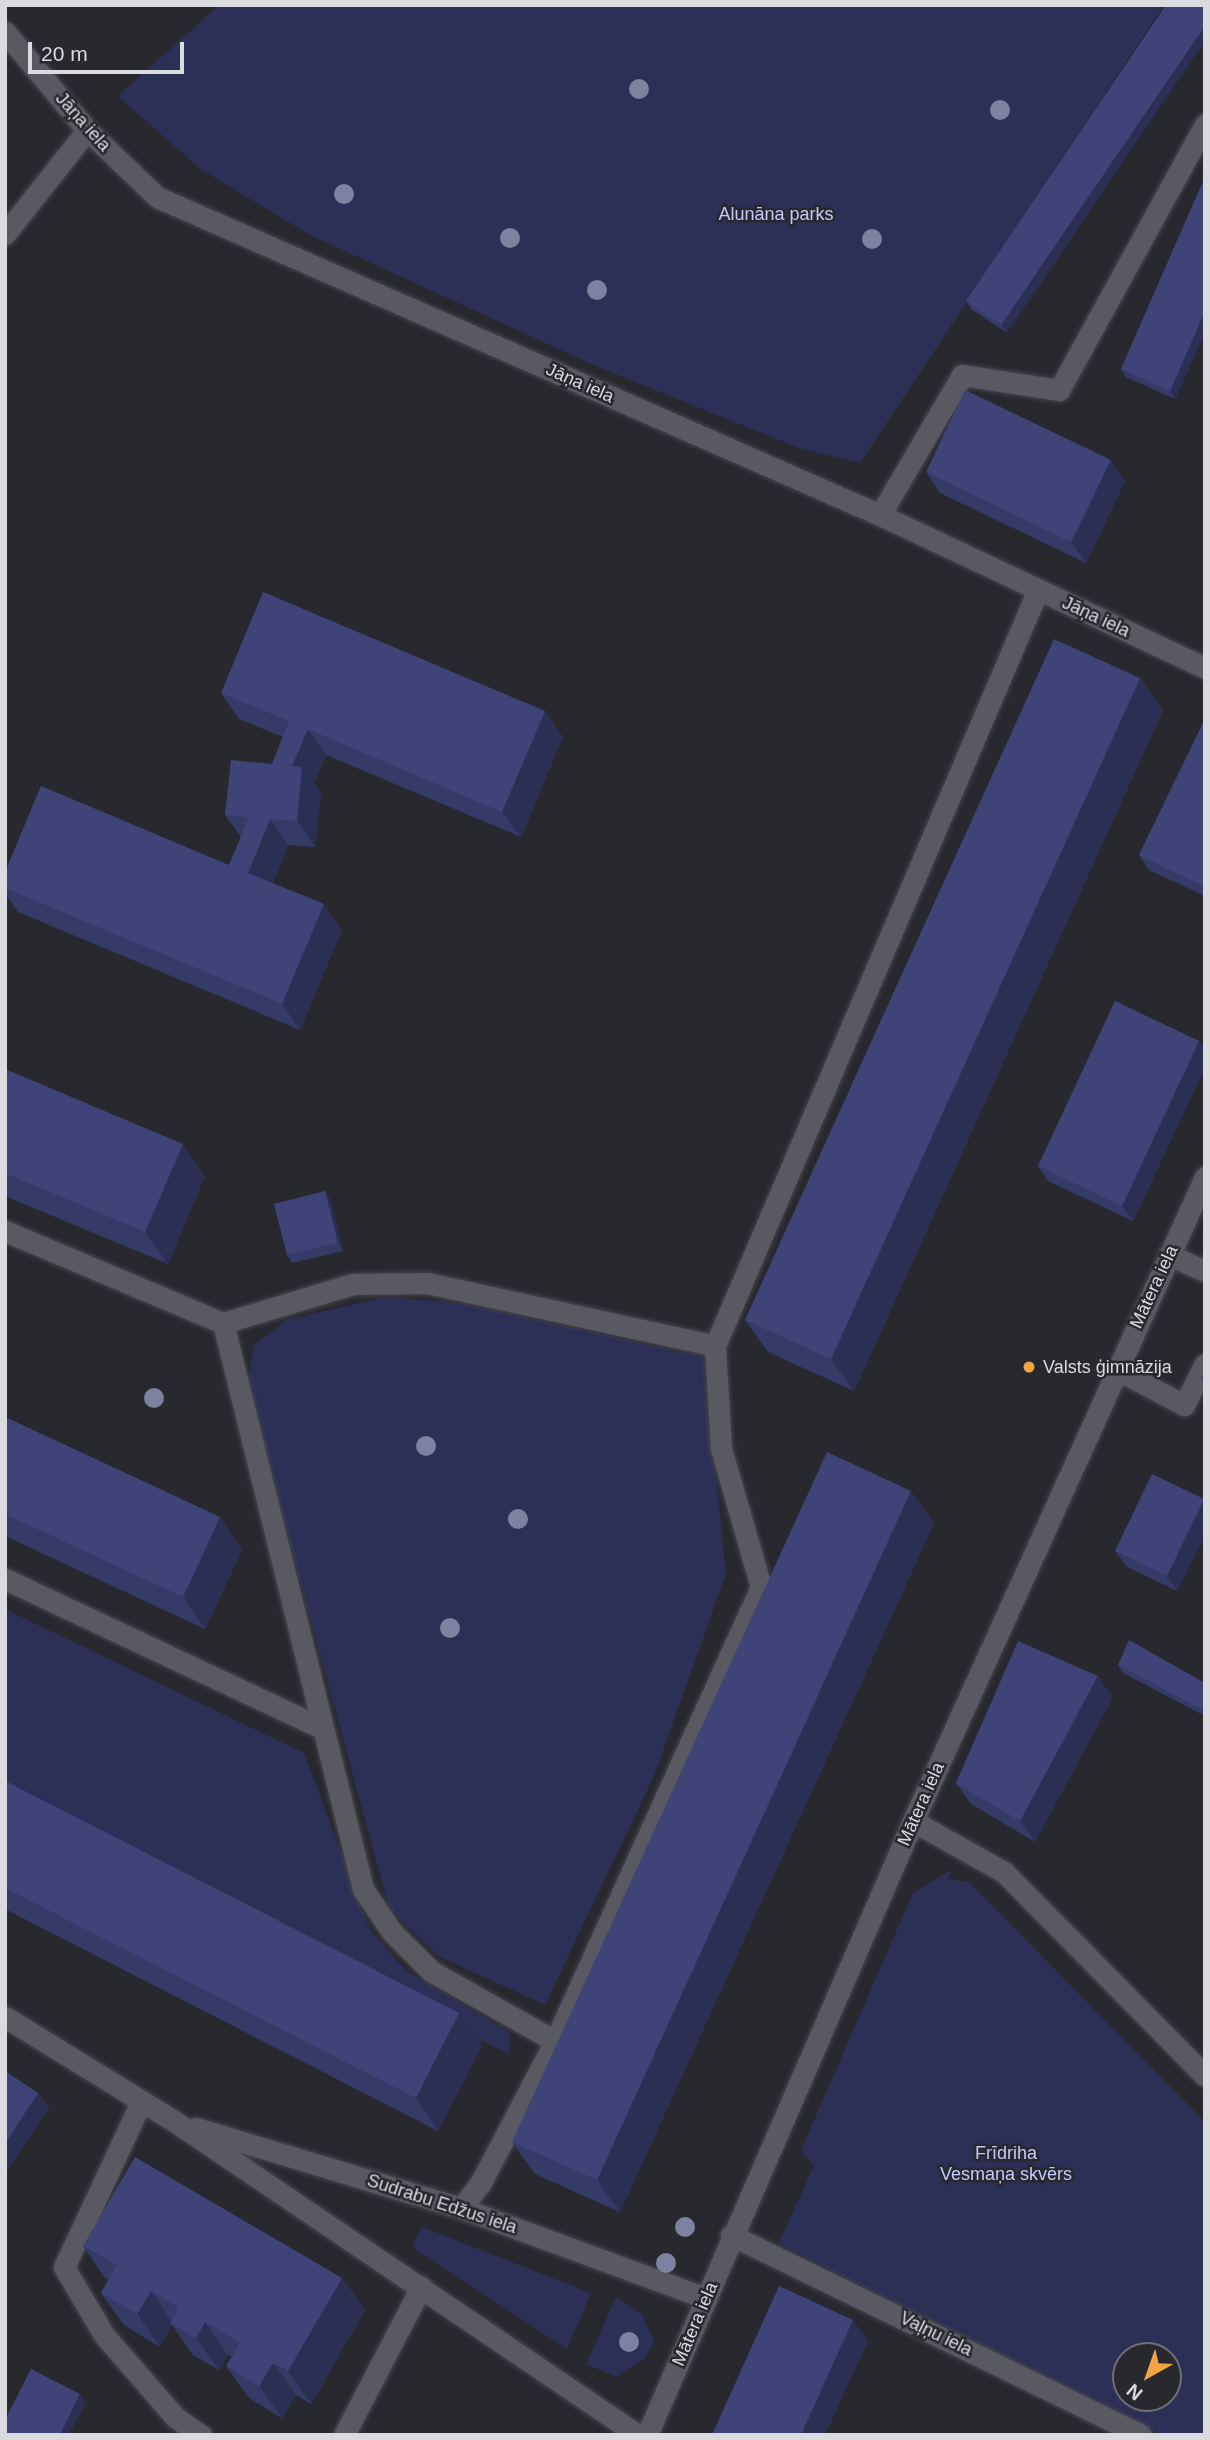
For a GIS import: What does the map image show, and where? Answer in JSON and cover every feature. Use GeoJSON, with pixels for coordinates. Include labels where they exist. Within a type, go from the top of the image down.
{"type":"FeatureCollection","features":[{"type":"Feature","properties":{"kind":"street","name":"Jāņa iela"},"geometry":{"type":"LineString","coordinates":[[5,32],[88,130],[157,197],[880,515],[1205,668]]}},
{"type":"Feature","properties":{"kind":"street"},"geometry":{"type":"LineString","coordinates":[[880,515],[962,375],[1059,390],[1205,124]]}},
{"type":"Feature","properties":{"kind":"street"},"geometry":{"type":"LineString","coordinates":[[5,234],[88,130]]}},
{"type":"Feature","properties":{"kind":"street"},"geometry":{"type":"LineString","coordinates":[[461,2208],[480,2184],[555,2041],[761,1587],[722,1448],[715,1346],[1038,590]]}},
{"type":"Feature","properties":{"kind":"street","name":"Mātera iela"},"geometry":{"type":"LineString","coordinates":[[647,2435],[913,1821],[1205,1177]]}},
{"type":"Feature","properties":{"kind":"street"},"geometry":{"type":"LineString","coordinates":[[5,1231],[223,1323],[353,1284],[427,1283],[715,1346]]}},
{"type":"Feature","properties":{"kind":"street"},"geometry":{"type":"LineString","coordinates":[[1169,1255],[1205,1272]]}},
{"type":"Feature","properties":{"kind":"street"},"geometry":{"type":"LineString","coordinates":[[223,1323],[319,1727],[363,1889],[392,1932],[431,1971],[555,2041]]}},
{"type":"Feature","properties":{"kind":"street"},"geometry":{"type":"LineString","coordinates":[[1116,1369],[1184,1405],[1205,1364]]}},
{"type":"Feature","properties":{"kind":"street"},"geometry":{"type":"LineString","coordinates":[[5,1579],[319,1727]]}},
{"type":"Feature","properties":{"kind":"street"},"geometry":{"type":"LineString","coordinates":[[913,1821],[950,1837],[1014,1880],[1205,2076]]}},
{"type":"Feature","properties":{"kind":"street","name":"Sudrabu Edžus iela"},"geometry":{"type":"LineString","coordinates":[[5,2017],[174,2121],[638,2435]]}},
{"type":"Feature","properties":{"kind":"street"},"geometry":{"type":"LineString","coordinates":[[141,2102],[64,2267],[104,2335],[175,2417],[201,2435]]}},
{"type":"Feature","properties":{"kind":"street","name":"Sudrabu Edžus iela"},"geometry":{"type":"LineString","coordinates":[[174,2121],[461,2208],[706,2298]]}},
{"type":"Feature","properties":{"kind":"street","name":"Vaļņu iela"},"geometry":{"type":"LineString","coordinates":[[732,2235],[1141,2435]]}},
{"type":"Feature","properties":{"kind":"street"},"geometry":{"type":"LineString","coordinates":[[344,2435],[421,2287]]}},
{"type":"Feature","properties":{"kind":"green space","name":"Alunāna parks"},"geometry":{"type":"Polygon","coordinates":[[[219,5],[1164,5],[860,463],[799,448],[598,367],[310,235],[199,168],[118,96],[219,5]]]}},
{"type":"Feature","properties":{"kind":"green space"},"geometry":{"type":"Polygon","coordinates":[[[385,1297],[461,1303],[704,1357],[726,1574],[654,1776],[545,2005],[438,1956],[389,1908],[247,1385],[254,1345],[286,1320],[385,1297]]]}},
{"type":"Feature","properties":{"kind":"green space"},"geometry":{"type":"Polygon","coordinates":[[[5,1609],[304,1753],[370,1930],[408,1972],[509,2032],[510,2055],[5,1794],[5,1609]]]}},
{"type":"Feature","properties":{"kind":"green space","name":"Frīdriha Vesmaņa skvērs"},"geometry":{"type":"Polygon","coordinates":[[[951,1870],[948,1879],[969,1882],[1205,2122],[1205,2435],[1162,2435],[1116,2412],[1182,2412],[1182,2342],[1112,2342],[1112,2410],[778,2244],[814,2166],[801,2150],[913,1893],[951,1870]]]}},
{"type":"Feature","properties":{"kind":"green space"},"geometry":{"type":"Polygon","coordinates":[[[422,2227],[591,2293],[567,2349],[416,2250],[413,2242],[422,2227]]]}},
{"type":"Feature","properties":{"kind":"green space"},"geometry":{"type":"Polygon","coordinates":[[[616,2297],[642,2314],[654,2342],[644,2359],[616,2377],[586,2364],[616,2297]]]}},
{"type":"Feature","properties":{"kind":"building"},"geometry":{"type":"Polygon","coordinates":[[[1166,5],[1205,5],[1205,26],[1001,325],[966,301],[1166,5]]]}},
{"type":"Feature","properties":{"kind":"building"},"geometry":{"type":"Polygon","coordinates":[[[1205,177],[1205,311],[1170,391],[1121,369],[1205,177]]]}},
{"type":"Feature","properties":{"kind":"building"},"geometry":{"type":"Polygon","coordinates":[[[965,390],[1111,460],[1071,542],[926,472],[965,390]]]}},
{"type":"Feature","properties":{"kind":"building"},"geometry":{"type":"Polygon","coordinates":[[[263,592],[545,711],[502,812],[308,729],[292,766],[302,767],[297,821],[270,819],[248,873],[324,904],[282,1004],[5,888],[5,872],[41,786],[229,865],[249,817],[225,815],[231,760],[272,764],[289,721],[221,693],[263,592]]]}},
{"type":"Feature","properties":{"kind":"building"},"geometry":{"type":"Polygon","coordinates":[[[1054,639],[1140,678],[831,1359],[745,1320],[1054,639]]]}},
{"type":"Feature","properties":{"kind":"building"},"geometry":{"type":"Polygon","coordinates":[[[1205,719],[1205,887],[1139,855],[1205,719]]]}},
{"type":"Feature","properties":{"kind":"building"},"geometry":{"type":"Polygon","coordinates":[[[1115,1001],[1199,1041],[1122,1206],[1038,1166],[1115,1001]]]}},
{"type":"Feature","properties":{"kind":"building"},"geometry":{"type":"Polygon","coordinates":[[[5,1069],[183,1144],[145,1232],[5,1173],[5,1069]]]}},
{"type":"Feature","properties":{"kind":"building"},"geometry":{"type":"Polygon","coordinates":[[[325,1191],[338,1243],[287,1255],[274,1204],[325,1191]]]}},
{"type":"Feature","properties":{"kind":"building"},"geometry":{"type":"Polygon","coordinates":[[[5,1417],[220,1517],[183,1597],[5,1514],[5,1417]]]}},
{"type":"Feature","properties":{"kind":"building"},"geometry":{"type":"Polygon","coordinates":[[[827,1452],[911,1491],[597,2180],[512,2142],[827,1452]]]}},
{"type":"Feature","properties":{"kind":"building"},"geometry":{"type":"Polygon","coordinates":[[[1152,1474],[1204,1499],[1167,1576],[1115,1551],[1152,1474]]]}},
{"type":"Feature","properties":{"kind":"building"},"geometry":{"type":"Polygon","coordinates":[[[1129,1640],[1205,1683],[1205,1711],[1118,1665],[1129,1640]]]}},
{"type":"Feature","properties":{"kind":"building"},"geometry":{"type":"Polygon","coordinates":[[[1018,1641],[1098,1676],[1020,1821],[956,1783],[1018,1641]]]}},
{"type":"Feature","properties":{"kind":"building"},"geometry":{"type":"Polygon","coordinates":[[[5,1781],[459,2013],[416,2098],[5,1888],[5,1781]]]}},
{"type":"Feature","properties":{"kind":"building"},"geometry":{"type":"Polygon","coordinates":[[[5,2071],[38,2093],[5,2144],[5,2071]]]}},
{"type":"Feature","properties":{"kind":"building"},"geometry":{"type":"Polygon","coordinates":[[[135,2157],[342,2278],[288,2371],[273,2363],[259,2386],[226,2366],[240,2343],[205,2322],[196,2338],[170,2323],[179,2308],[151,2291],[137,2314],[101,2293],[117,2265],[83,2246],[135,2157]]]}},
{"type":"Feature","properties":{"kind":"building"},"geometry":{"type":"Polygon","coordinates":[[[779,2286],[853,2320],[801,2435],[712,2435],[779,2286]]]}},
{"type":"Feature","properties":{"kind":"building"},"geometry":{"type":"Polygon","coordinates":[[[31,2369],[80,2394],[60,2435],[5,2435],[5,2420],[31,2369]]]}},
{"type":"Feature","properties":{"kind":"place","name":"Valsts ģimnāzija"},"geometry":{"type":"Point","coordinates":[1029,1367]}}]}
